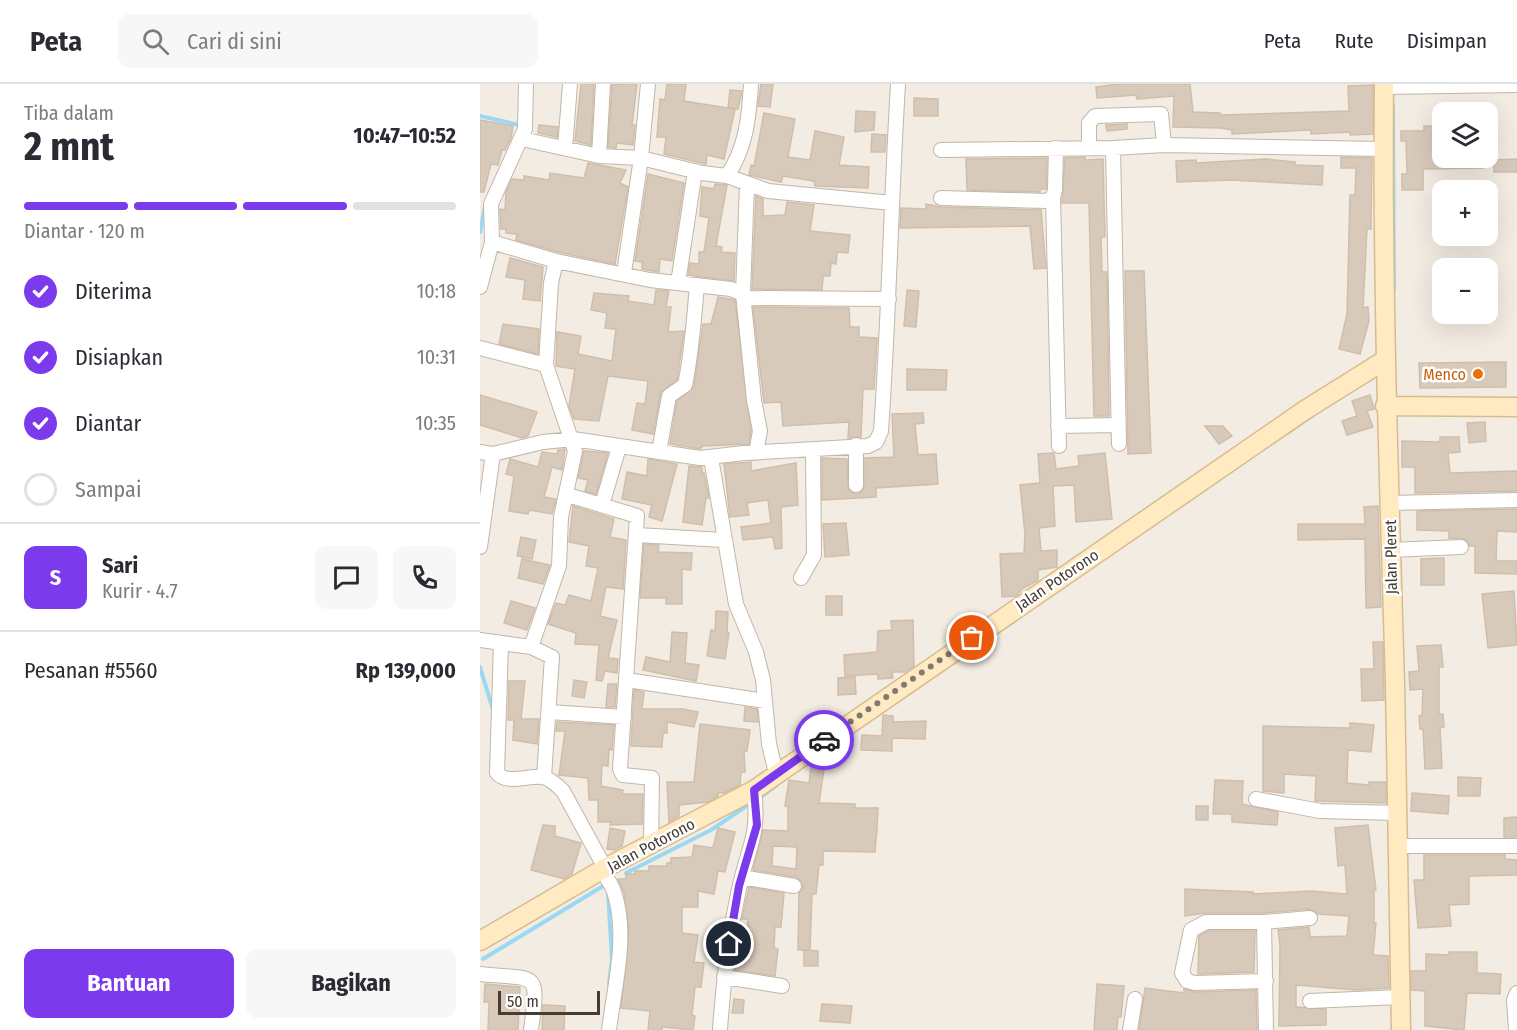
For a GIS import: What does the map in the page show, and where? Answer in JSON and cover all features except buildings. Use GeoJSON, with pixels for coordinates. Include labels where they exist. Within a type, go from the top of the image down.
{"type":"FeatureCollection","features":[{"type":"Feature","properties":{"kind":"street"},"geometry":{"type":"LineString","coordinates":[[480,287],[491,204],[497,186],[522,140],[526,122],[526,84]]}},
{"type":"Feature","properties":{"kind":"street"},"geometry":{"type":"LineString","coordinates":[[566,148],[570,84]]}},
{"type":"Feature","properties":{"kind":"street"},"geometry":{"type":"LineString","coordinates":[[599,156],[603,84]]}},
{"type":"Feature","properties":{"kind":"street"},"geometry":{"type":"LineString","coordinates":[[624,273],[641,158],[648,84]]}},
{"type":"Feature","properties":{"kind":"street"},"geometry":{"type":"LineString","coordinates":[[727,176],[740,157],[751,84]]}},
{"type":"Feature","properties":{"kind":"street"},"geometry":{"type":"LineString","coordinates":[[480,546],[487,453],[543,442],[573,439],[711,458],[756,453],[813,451],[856,445],[868,446],[880,437],[890,299],[898,84]]}},
{"type":"Feature","properties":{"kind":"street"},"geometry":{"type":"LineString","coordinates":[[1384,85],[1517,85]]}},
{"type":"Feature","properties":{"kind":"street","name":"Jalan Pleret"},"geometry":{"type":"LineString","coordinates":[[1384,85],[1382,148],[1384,360],[1399,846],[1401,1030]]}},
{"type":"Feature","properties":{"kind":"street"},"geometry":{"type":"LineString","coordinates":[[1089,148],[1089,123],[1095,116],[1161,114],[1164,145]]}},
{"type":"Feature","properties":{"kind":"street"},"geometry":{"type":"LineString","coordinates":[[522,140],[599,156],[641,158],[727,176],[779,193],[892,203]]}},
{"type":"Feature","properties":{"kind":"street"},"geometry":{"type":"LineString","coordinates":[[942,150],[1113,148],[1164,145],[1382,148]]}},
{"type":"Feature","properties":{"kind":"street"},"geometry":{"type":"LineString","coordinates":[[1056,148],[1053,197],[1059,446]]}},
{"type":"Feature","properties":{"kind":"street"},"geometry":{"type":"LineString","coordinates":[[1113,148],[1119,444]]}},
{"type":"Feature","properties":{"kind":"street"},"geometry":{"type":"LineString","coordinates":[[678,283],[695,171]]}},
{"type":"Feature","properties":{"kind":"street"},"geometry":{"type":"LineString","coordinates":[[747,184],[743,296],[754,400],[760,431],[756,453]]}},
{"type":"Feature","properties":{"kind":"street"},"geometry":{"type":"LineString","coordinates":[[941,198],[1047,201],[1053,197]]}},
{"type":"Feature","properties":{"kind":"street"},"geometry":{"type":"LineString","coordinates":[[487,243],[556,261],[678,283],[731,289],[743,296],[890,299]]}},
{"type":"Feature","properties":{"kind":"street"},"geometry":{"type":"LineString","coordinates":[[531,647],[559,566],[561,517],[568,495],[575,451],[573,439],[546,365],[550,283],[556,261]]}},
{"type":"Feature","properties":{"kind":"street"},"geometry":{"type":"LineString","coordinates":[[659,452],[669,396],[685,385],[691,357],[690,336],[697,285]]}},
{"type":"Feature","properties":{"kind":"street"},"geometry":{"type":"LineString","coordinates":[[480,348],[546,365]]}},
{"type":"Feature","properties":{"kind":"street","name":"Jalan Potorono"},"geometry":{"type":"LineString","coordinates":[[480,941],[604,869],[754,790],[1295,417],[1384,360]]}},
{"type":"Feature","properties":{"kind":"street"},"geometry":{"type":"LineString","coordinates":[[1385,406],[1517,407]]}},
{"type":"Feature","properties":{"kind":"street"},"geometry":{"type":"LineString","coordinates":[[1058,426],[1118,425]]}},
{"type":"Feature","properties":{"kind":"street"},"geometry":{"type":"LineString","coordinates":[[856,445],[856,485]]}},
{"type":"Feature","properties":{"kind":"street"},"geometry":{"type":"LineString","coordinates":[[602,505],[619,447]]}},
{"type":"Feature","properties":{"kind":"street"},"geometry":{"type":"LineString","coordinates":[[801,578],[814,555],[813,451]]}},
{"type":"Feature","properties":{"kind":"street"},"geometry":{"type":"LineString","coordinates":[[711,458],[723,540],[736,604],[756,652],[765,701],[769,744],[776,773]]}},
{"type":"Feature","properties":{"kind":"street"},"geometry":{"type":"LineString","coordinates":[[568,495],[637,516],[621,773],[652,778],[651,845]]}},
{"type":"Feature","properties":{"kind":"street"},"geometry":{"type":"LineString","coordinates":[[1390,503],[1517,501]]}},
{"type":"Feature","properties":{"kind":"street"},"geometry":{"type":"LineString","coordinates":[[637,535],[723,540]]}},
{"type":"Feature","properties":{"kind":"street"},"geometry":{"type":"LineString","coordinates":[[1390,550],[1461,547]]}},
{"type":"Feature","properties":{"kind":"street"},"geometry":{"type":"LineString","coordinates":[[480,640],[531,647],[552,657],[544,777]]}},
{"type":"Feature","properties":{"kind":"street"},"geometry":{"type":"LineString","coordinates":[[501,643],[497,772],[505,778],[544,777],[563,791],[613,889],[618,912],[619,954],[609,1030]]}},
{"type":"Feature","properties":{"kind":"street"},"geometry":{"type":"LineString","coordinates":[[627,680],[765,701]]}},
{"type":"Feature","properties":{"kind":"street"},"geometry":{"type":"LineString","coordinates":[[549,712],[624,717]]}},
{"type":"Feature","properties":{"kind":"street"},"geometry":{"type":"LineString","coordinates":[[720,1030],[724,977],[742,877],[757,825],[754,790]]}},
{"type":"Feature","properties":{"kind":"street"},"geometry":{"type":"LineString","coordinates":[[1256,799],[1320,811],[1398,813]]}},
{"type":"Feature","properties":{"kind":"street"},"geometry":{"type":"LineString","coordinates":[[1399,846],[1517,846]]}},
{"type":"Feature","properties":{"kind":"street"},"geometry":{"type":"LineString","coordinates":[[742,877],[794,886]]}},
{"type":"Feature","properties":{"kind":"street"},"geometry":{"type":"LineString","coordinates":[[1266,981],[1195,983],[1187,981],[1182,973],[1191,930],[1206,922],[1264,922],[1310,918]]}},
{"type":"Feature","properties":{"kind":"street"},"geometry":{"type":"LineString","coordinates":[[1264,922],[1266,1030]]}},
{"type":"Feature","properties":{"kind":"street"},"geometry":{"type":"LineString","coordinates":[[480,974],[526,978],[533,982],[536,989],[531,1030]]}},
{"type":"Feature","properties":{"kind":"street"},"geometry":{"type":"LineString","coordinates":[[724,977],[782,986]]}},
{"type":"Feature","properties":{"kind":"street"},"geometry":{"type":"LineString","coordinates":[[1516,1030],[1514,1000],[1517,993]]}},
{"type":"Feature","properties":{"kind":"street"},"geometry":{"type":"LineString","coordinates":[[1310,1001],[1400,997]]}},
{"type":"Feature","properties":{"kind":"street"},"geometry":{"type":"LineString","coordinates":[[1130,1030],[1135,999]]}},
{"type":"Feature","properties":{"kind":"waterway"},"geometry":{"type":"LineString","coordinates":[[1393,105],[1394,290]]}},
{"type":"Feature","properties":{"kind":"waterway"},"geometry":{"type":"LineString","coordinates":[[480,116],[519,125]]}},
{"type":"Feature","properties":{"kind":"waterway"},"geometry":{"type":"LineString","coordinates":[[480,232],[485,206]]}},
{"type":"Feature","properties":{"kind":"waterway"},"geometry":{"type":"LineString","coordinates":[[1287,433],[1313,415]]}},
{"type":"Feature","properties":{"kind":"waterway"},"geometry":{"type":"LineString","coordinates":[[480,667],[493,710]]}},
{"type":"Feature","properties":{"kind":"waterway"},"geometry":{"type":"LineString","coordinates":[[761,797],[777,785]]}},
{"type":"Feature","properties":{"kind":"waterway"},"geometry":{"type":"LineString","coordinates":[[626,873],[711,830],[751,803]]}},
{"type":"Feature","properties":{"kind":"waterway"},"geometry":{"type":"LineString","coordinates":[[483,959],[608,883]]}},
{"type":"Feature","properties":{"kind":"waterway"},"geometry":{"type":"LineString","coordinates":[[608,893],[612,959],[609,984]]}},
{"type":"Feature","properties":{"kind":"way so far"},"geometry":{"type":"LineString","coordinates":[[824,740],[972,638]]}},
{"type":"Feature","properties":{"kind":"place","name":"Menco"},"geometry":{"type":"Point","coordinates":[1478,374]}},
{"type":"Feature","properties":{"kind":"route"},"geometry":{"type":"LineString","coordinates":[[729,944],[739,886],[757,825],[754,790],[824,740]]}}]}
